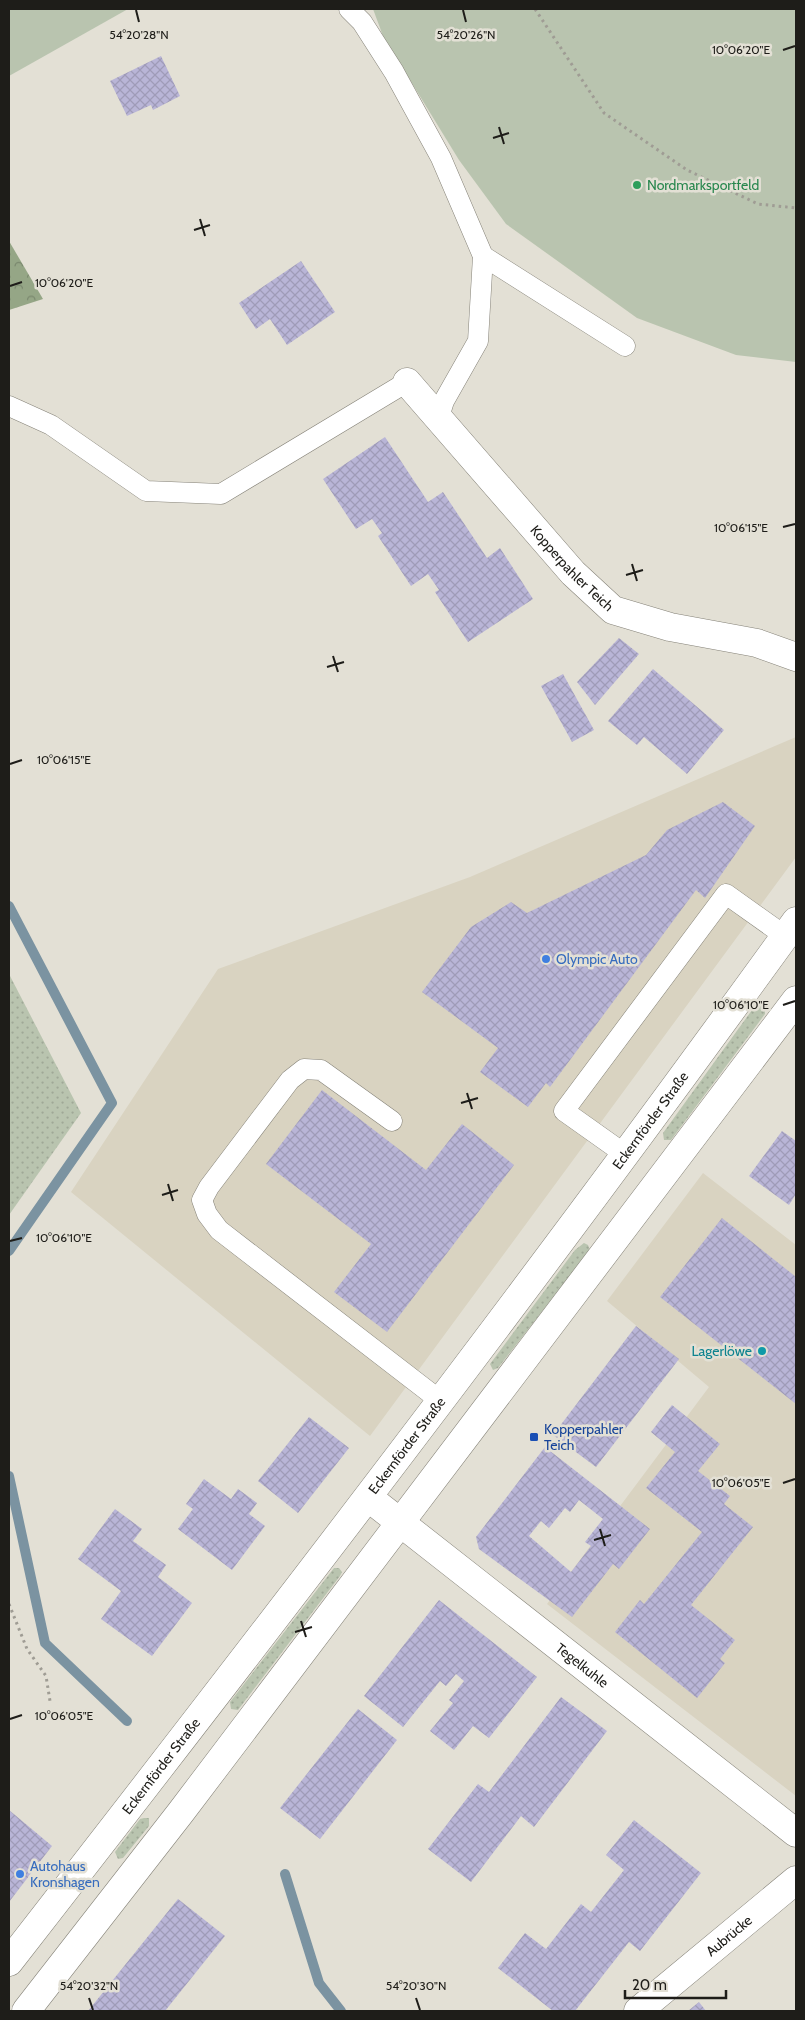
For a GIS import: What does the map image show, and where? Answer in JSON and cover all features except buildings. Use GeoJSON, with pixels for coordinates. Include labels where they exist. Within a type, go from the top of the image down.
{"type":"FeatureCollection","features":[{"type":"Feature","properties":{"kind":"main road","name":"Kopperpahler Teich"},"geometry":{"type":"LineString","coordinates":[[407,382],[438,420],[573,573],[613,610],[670,627],[756,643],[796,658]]}},
{"type":"Feature","properties":{"kind":"main road","name":"Eckernförder Straße"},"geometry":{"type":"LineString","coordinates":[[9,1962],[442,1402],[791,929]]}},
{"type":"Feature","properties":{"kind":"main road"},"geometry":{"type":"LineString","coordinates":[[26,2011],[401,1523],[796,1000]]}},
{"type":"Feature","properties":{"kind":"main road","name":"Tegelkuhle"},"geometry":{"type":"LineString","coordinates":[[369,1498],[796,1833]]}},
{"type":"Feature","properties":{"kind":"main road","name":"Aubrücke"},"geometry":{"type":"LineString","coordinates":[[638,2011],[796,1880]]}},
{"type":"Feature","properties":{"kind":"lane"},"geometry":{"type":"LineString","coordinates":[[349,9],[362,22],[394,72],[440,158],[483,256],[478,341],[444,401],[438,420]]}},
{"type":"Feature","properties":{"kind":"lane"},"geometry":{"type":"LineString","coordinates":[[483,256],[625,346]]}},
{"type":"Feature","properties":{"kind":"lane"},"geometry":{"type":"LineString","coordinates":[[9,406],[51,425],[146,491],[221,494],[407,382]]}},
{"type":"Feature","properties":{"kind":"lane"},"geometry":{"type":"LineString","coordinates":[[626,1155],[564,1111],[726,894],[791,929]]}},
{"type":"Feature","properties":{"kind":"lane"},"geometry":{"type":"LineString","coordinates":[[392,1121],[321,1070],[304,1069],[290,1080],[209,1187],[202,1200],[207,1214],[219,1230],[442,1402]]}},
{"type":"Feature","properties":{"kind":"path"},"geometry":{"type":"LineString","coordinates":[[535,9],[604,113],[687,170],[758,204],[796,208]]}},
{"type":"Feature","properties":{"kind":"path"},"geometry":{"type":"LineString","coordinates":[[9,1604],[26,1649],[46,1676],[50,1701]]}},
{"type":"Feature","properties":{"kind":"shaded area"},"geometry":{"type":"Polygon","coordinates":[[[796,737],[796,857],[370,1436],[71,1192],[218,969],[470,877],[796,737]]]}},
{"type":"Feature","properties":{"kind":"shaded area"},"geometry":{"type":"Polygon","coordinates":[[[703,1173],[796,1245],[796,1796],[547,1604],[709,1387],[607,1301],[703,1173]]]}},
{"type":"Feature","properties":{"kind":"green space"},"geometry":{"type":"Polygon","coordinates":[[[9,9],[128,9],[9,76],[9,9]]]}},
{"type":"Feature","properties":{"kind":"green space","name":"Nordmarksportfeld"},"geometry":{"type":"Polygon","coordinates":[[[373,9],[796,9],[796,362],[736,355],[637,318],[506,224],[459,160],[383,36],[373,9]]]}},
{"type":"Feature","properties":{"kind":"green space"},"geometry":{"type":"Polygon","coordinates":[[[9,241],[43,299],[9,310],[9,241]]]}},
{"type":"Feature","properties":{"kind":"green space"},"geometry":{"type":"Polygon","coordinates":[[[9,974],[81,1113],[9,1215],[9,974]]]}},
{"type":"Feature","properties":{"kind":"green space"},"geometry":{"type":"Polygon","coordinates":[[[760,1006],[765,1010],[765,1014],[671,1140],[664,1140],[663,1133],[752,1010],[760,1006]]]}},
{"type":"Feature","properties":{"kind":"green space"},"geometry":{"type":"Polygon","coordinates":[[[584,1243],[588,1245],[590,1250],[498,1368],[493,1370],[490,1364],[575,1250],[584,1243]]]}},
{"type":"Feature","properties":{"kind":"green space"},"geometry":{"type":"Polygon","coordinates":[[[334,1568],[339,1568],[342,1572],[340,1576],[238,1710],[231,1709],[230,1702],[334,1568]]]}},
{"type":"Feature","properties":{"kind":"green space"},"geometry":{"type":"Polygon","coordinates":[[[149,1818],[149,1826],[123,1858],[118,1859],[115,1852],[140,1819],[149,1818]]]}},
{"type":"Feature","properties":{"kind":"waterway"},"geometry":{"type":"LineString","coordinates":[[9,906],[112,1103],[9,1251]]}},
{"type":"Feature","properties":{"kind":"waterway"},"geometry":{"type":"LineString","coordinates":[[9,1476],[45,1643],[127,1721]]}},
{"type":"Feature","properties":{"kind":"waterway"},"geometry":{"type":"LineString","coordinates":[[285,1874],[319,1983],[341,2011]]}},
{"type":"Feature","properties":{"kind":"place","name":"Nordmarksportfeld"},"geometry":{"type":"Point","coordinates":[637,185]}},
{"type":"Feature","properties":{"kind":"place","name":"Olympic Auto"},"geometry":{"type":"Point","coordinates":[546,959]}},
{"type":"Feature","properties":{"kind":"place","name":"Lagerlöwe"},"geometry":{"type":"Point","coordinates":[762,1351]}},
{"type":"Feature","properties":{"kind":"place","name":"Kopperpahler Teich"},"geometry":{"type":"Point","coordinates":[534,1437]}},
{"type":"Feature","properties":{"kind":"place","name":"Autohaus Kronshagen"},"geometry":{"type":"Point","coordinates":[20,1874]}}]}
